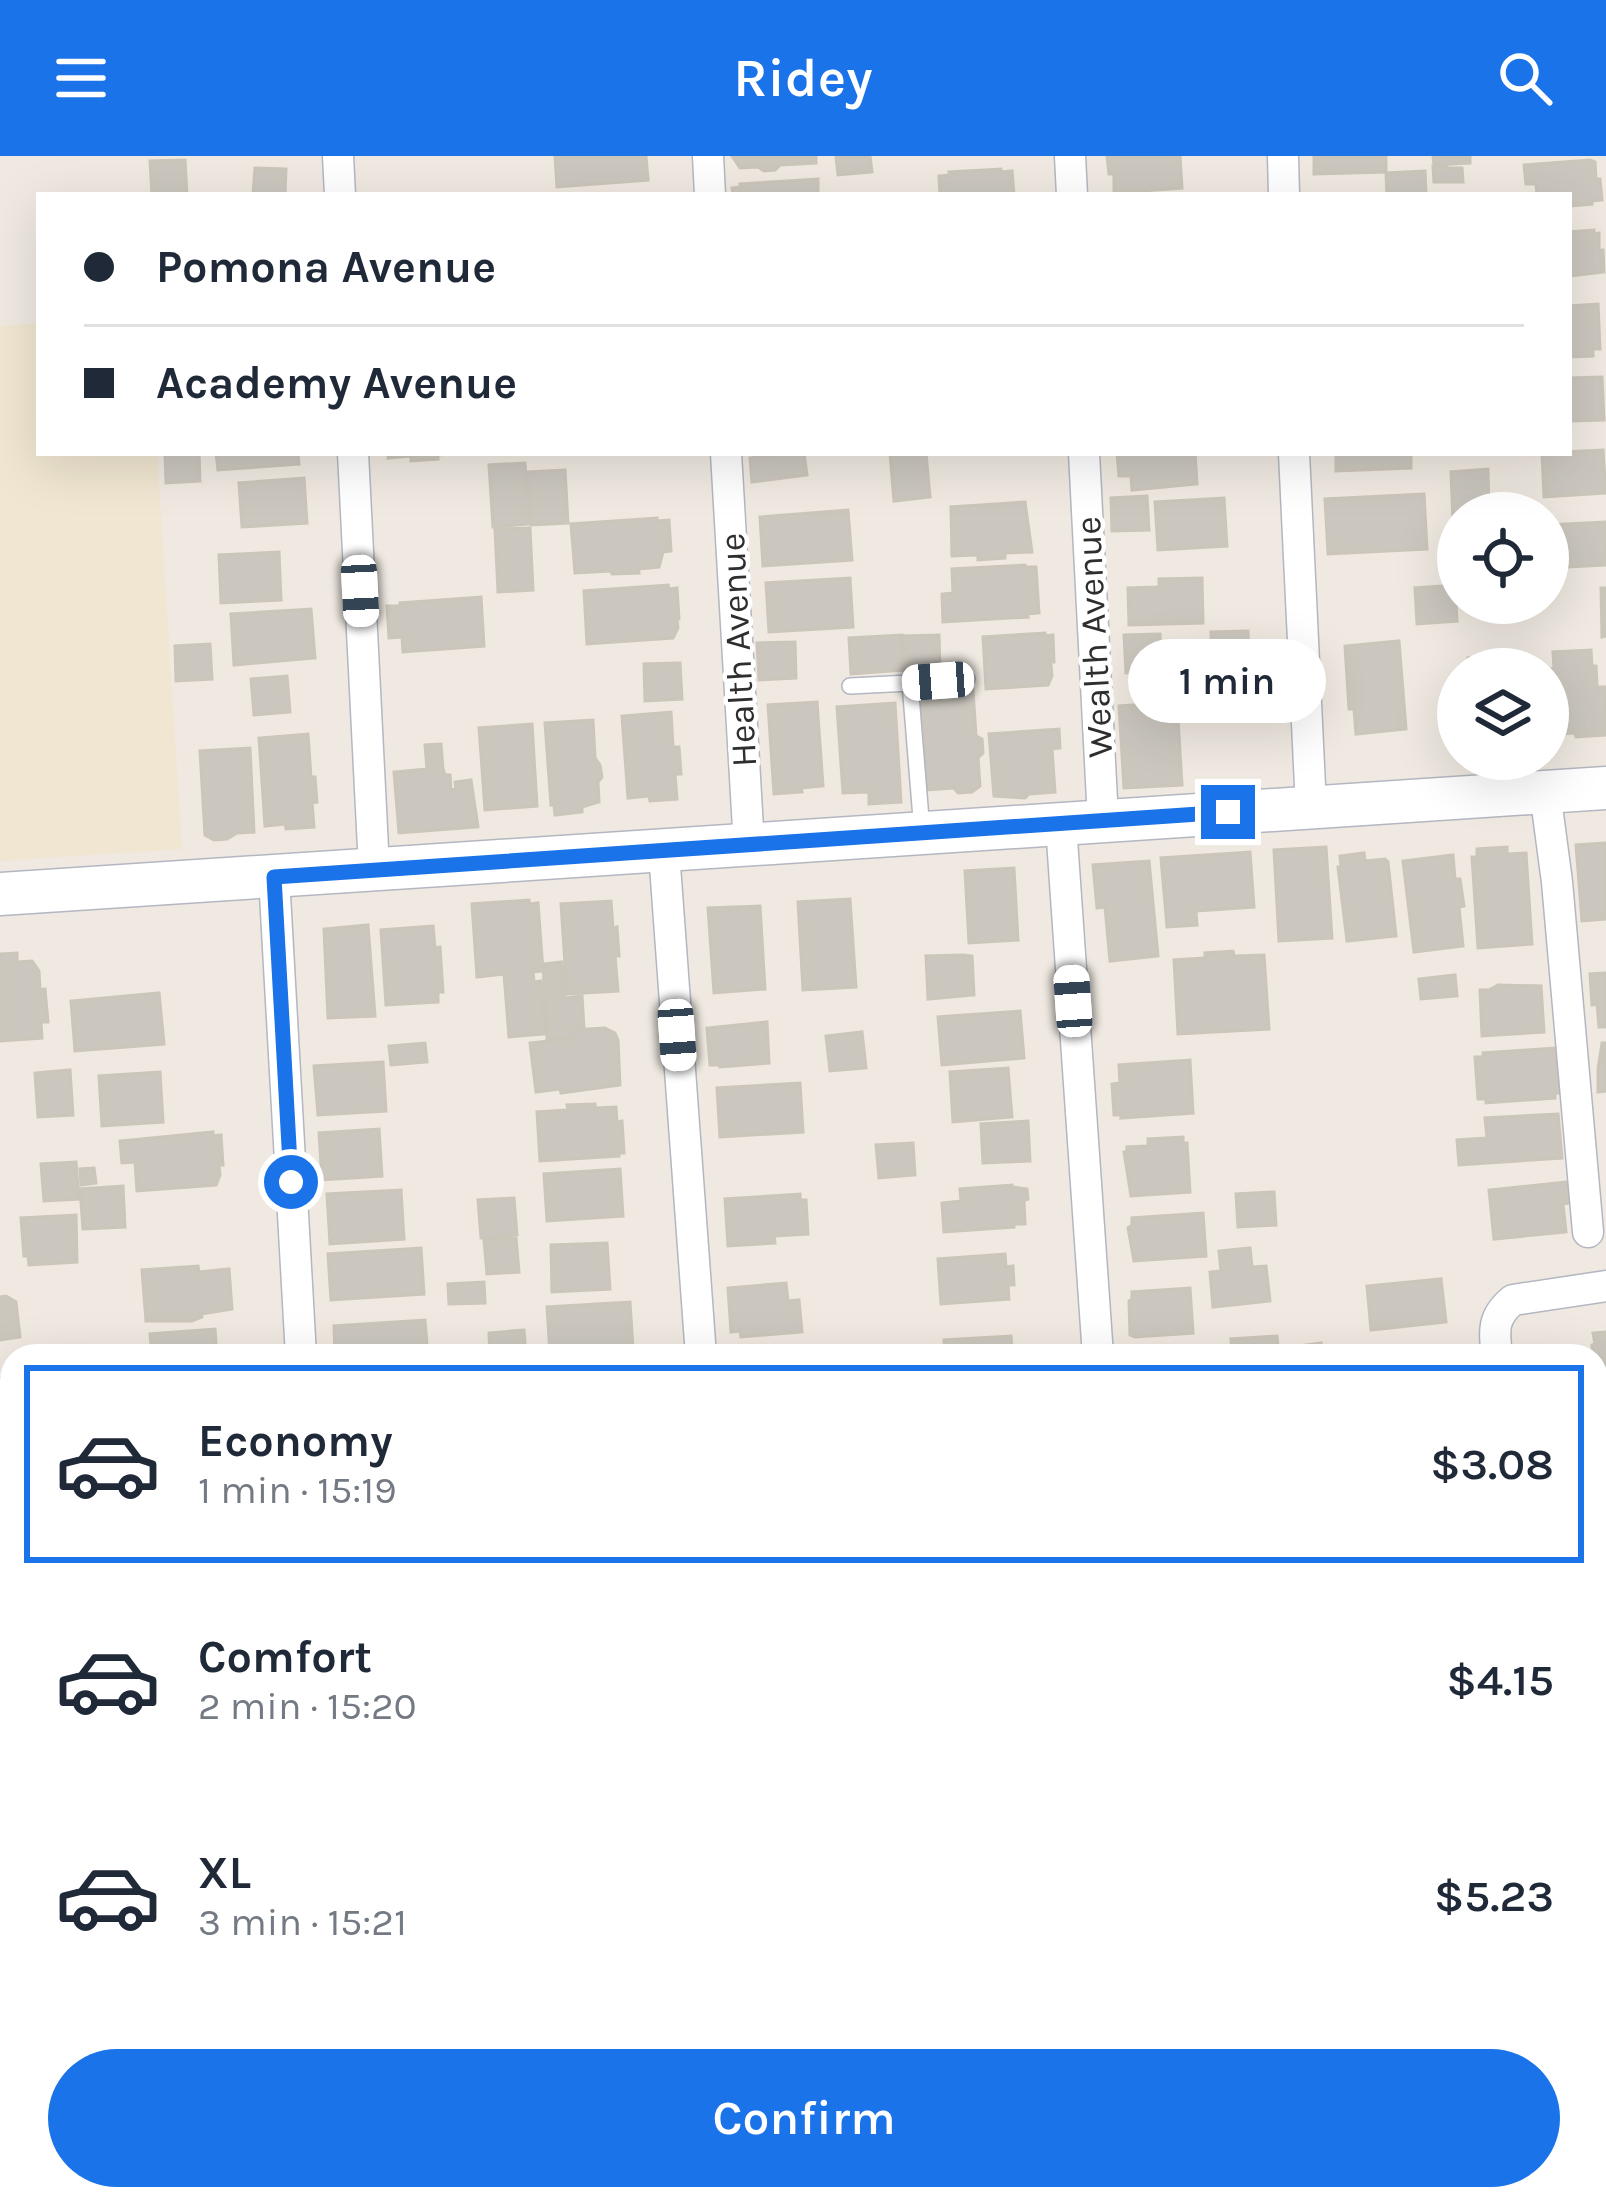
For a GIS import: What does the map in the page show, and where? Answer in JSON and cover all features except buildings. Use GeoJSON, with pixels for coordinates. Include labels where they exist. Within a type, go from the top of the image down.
{"type":"FeatureCollection","features":[{"type":"Feature","properties":{"kind":"street"},"geometry":{"type":"LineString","coordinates":[[338,156],[340,192]]}},
{"type":"Feature","properties":{"kind":"street"},"geometry":{"type":"LineString","coordinates":[[708,156],[710,192]]}},
{"type":"Feature","properties":{"kind":"street"},"geometry":{"type":"LineString","coordinates":[[1070,156],[1072,192]]}},
{"type":"Feature","properties":{"kind":"street"},"geometry":{"type":"LineString","coordinates":[[1283,156],[1284,192]]}},
{"type":"Feature","properties":{"kind":"street"},"geometry":{"type":"LineString","coordinates":[[352,456],[374,868]]}},
{"type":"Feature","properties":{"kind":"street","name":"Health Avenue"},"geometry":{"type":"LineString","coordinates":[[726,456],[749,846]]}},
{"type":"Feature","properties":{"kind":"street","name":"Wealth Avenue"},"geometry":{"type":"LineString","coordinates":[[1084,456],[1082,822],[1098,1344]]}},
{"type":"Feature","properties":{"kind":"street"},"geometry":{"type":"LineString","coordinates":[[1294,456],[1311,807]]}},
{"type":"Feature","properties":{"kind":"street"},"geometry":{"type":"LineString","coordinates":[[0,894],[1606,788]]}},
{"type":"Feature","properties":{"kind":"street"},"geometry":{"type":"LineString","coordinates":[[1545,792],[1588,1232]]}},
{"type":"Feature","properties":{"kind":"street"},"geometry":{"type":"LineString","coordinates":[[664,852],[700,1344]]}},
{"type":"Feature","properties":{"kind":"street"},"geometry":{"type":"LineString","coordinates":[[274,877],[300,1344]]}},
{"type":"Feature","properties":{"kind":"street"},"geometry":{"type":"LineString","coordinates":[[1496,1344],[1494,1326],[1501,1310],[1513,1300],[1606,1286]]}},
{"type":"Feature","properties":{"kind":"lane"},"geometry":{"type":"LineString","coordinates":[[850,686],[967,679]]}},
{"type":"Feature","properties":{"kind":"lane"},"geometry":{"type":"LineString","coordinates":[[910,683],[922,834]]}},
{"type":"Feature","properties":{"kind":"shaded area"},"geometry":{"type":"Polygon","coordinates":[[[36,323],[36,456],[157,456],[182,849],[0,861],[0,326],[36,323]]]}},
{"type":"Feature","properties":{"kind":"route"},"geometry":{"type":"LineString","coordinates":[[291,1182],[274,877],[1228,812]]}}]}
